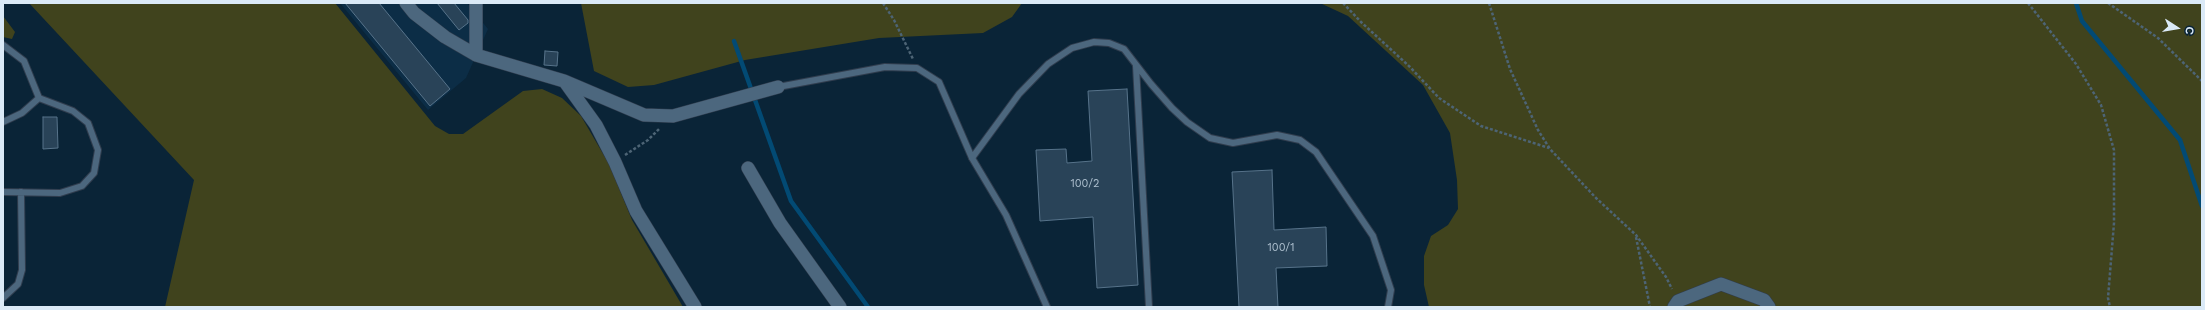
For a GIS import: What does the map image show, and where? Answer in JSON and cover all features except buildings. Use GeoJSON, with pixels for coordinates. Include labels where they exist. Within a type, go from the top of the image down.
{"type":"FeatureCollection","features":[{"type":"Feature","properties":{"kind":"street"},"geometry":{"type":"LineString","coordinates":[[406,3],[414,13],[445,37],[476,54],[564,81],[644,115],[673,116],[778,87]]}},
{"type":"Feature","properties":{"kind":"street"},"geometry":{"type":"LineString","coordinates":[[476,3],[476,54]]}},
{"type":"Feature","properties":{"kind":"street"},"geometry":{"type":"LineString","coordinates":[[564,81],[596,125],[615,162],[636,211],[695,307]]}},
{"type":"Feature","properties":{"kind":"street"},"geometry":{"type":"LineString","coordinates":[[748,168],[780,223],[840,307]]}},
{"type":"Feature","properties":{"kind":"street"},"geometry":{"type":"LineString","coordinates":[[1676,304],[1721,284],[1764,300],[1769,307]]}},
{"type":"Feature","properties":{"kind":"lane"},"geometry":{"type":"LineString","coordinates":[[972,158],[1019,94],[1048,64],[1072,48],[1094,42],[1109,44],[1124,49],[1136,66],[1187,122],[1210,138],[1232,143],[1277,135],[1300,140],[1316,152],[1373,236],[1391,290],[1388,307]]}},
{"type":"Feature","properties":{"kind":"lane"},"geometry":{"type":"LineString","coordinates":[[3,45],[24,61],[39,98],[74,111],[88,122],[98,150],[94,173],[82,186],[60,193],[3,192]]}},
{"type":"Feature","properties":{"kind":"lane"},"geometry":{"type":"LineString","coordinates":[[1136,66],[1149,307]]}},
{"type":"Feature","properties":{"kind":"lane"},"geometry":{"type":"LineString","coordinates":[[778,87],[885,67],[917,68],[939,82],[972,158],[1006,215],[1047,307]]}},
{"type":"Feature","properties":{"kind":"lane"},"geometry":{"type":"LineString","coordinates":[[3,122],[22,113],[39,98]]}},
{"type":"Feature","properties":{"kind":"lane"},"geometry":{"type":"LineString","coordinates":[[3,298],[18,284],[22,270],[21,192]]}},
{"type":"Feature","properties":{"kind":"path"},"geometry":{"type":"LineString","coordinates":[[883,3],[908,45],[917,68]]}},
{"type":"Feature","properties":{"kind":"path"},"geometry":{"type":"LineString","coordinates":[[1343,3],[1361,22],[1410,67],[1439,98],[1481,126],[1550,149]]}},
{"type":"Feature","properties":{"kind":"path"},"geometry":{"type":"LineString","coordinates":[[1489,3],[1510,69],[1538,130],[1550,149],[1596,198],[1636,235],[1666,277],[1676,304]]}},
{"type":"Feature","properties":{"kind":"path"},"geometry":{"type":"LineString","coordinates":[[2028,3],[2076,64],[2101,104],[2114,150],[2114,223],[2108,298],[2110,307]]}},
{"type":"Feature","properties":{"kind":"path"},"geometry":{"type":"LineString","coordinates":[[2108,3],[2158,38],[2202,81]]}},
{"type":"Feature","properties":{"kind":"path"},"geometry":{"type":"LineString","coordinates":[[615,162],[648,140],[673,116]]}},
{"type":"Feature","properties":{"kind":"path"},"geometry":{"type":"LineString","coordinates":[[1636,235],[1650,307]]}},
{"type":"Feature","properties":{"kind":"shaded area"},"geometry":{"type":"Polygon","coordinates":[[[340,3],[467,3],[488,29],[466,78],[428,110],[340,3]]]}},
{"type":"Feature","properties":{"kind":"green space"},"geometry":{"type":"Polygon","coordinates":[[[29,3],[335,3],[435,126],[449,134],[463,134],[523,91],[542,89],[562,98],[581,116],[609,164],[632,220],[683,307],[165,307],[194,180],[29,3]]]}},
{"type":"Feature","properties":{"kind":"green space"},"geometry":{"type":"Polygon","coordinates":[[[581,3],[1022,3],[1012,17],[983,33],[879,38],[745,60],[654,85],[628,87],[594,71],[581,3]]]}},
{"type":"Feature","properties":{"kind":"green space"},"geometry":{"type":"Polygon","coordinates":[[[1320,3],[2202,3],[2202,307],[1429,307],[1424,285],[1424,256],[1431,236],[1448,225],[1458,209],[1457,180],[1450,133],[1423,85],[1348,16],[1320,3]]]}},
{"type":"Feature","properties":{"kind":"green space"},"geometry":{"type":"Polygon","coordinates":[[[3,16],[15,32],[12,39],[3,37],[3,16]]]}},
{"type":"Feature","properties":{"kind":"waterway"},"geometry":{"type":"LineString","coordinates":[[2076,3],[2082,21],[2180,140],[2202,206]]}},
{"type":"Feature","properties":{"kind":"waterway"},"geometry":{"type":"LineString","coordinates":[[734,41],[791,201],[868,307]]}}]}
